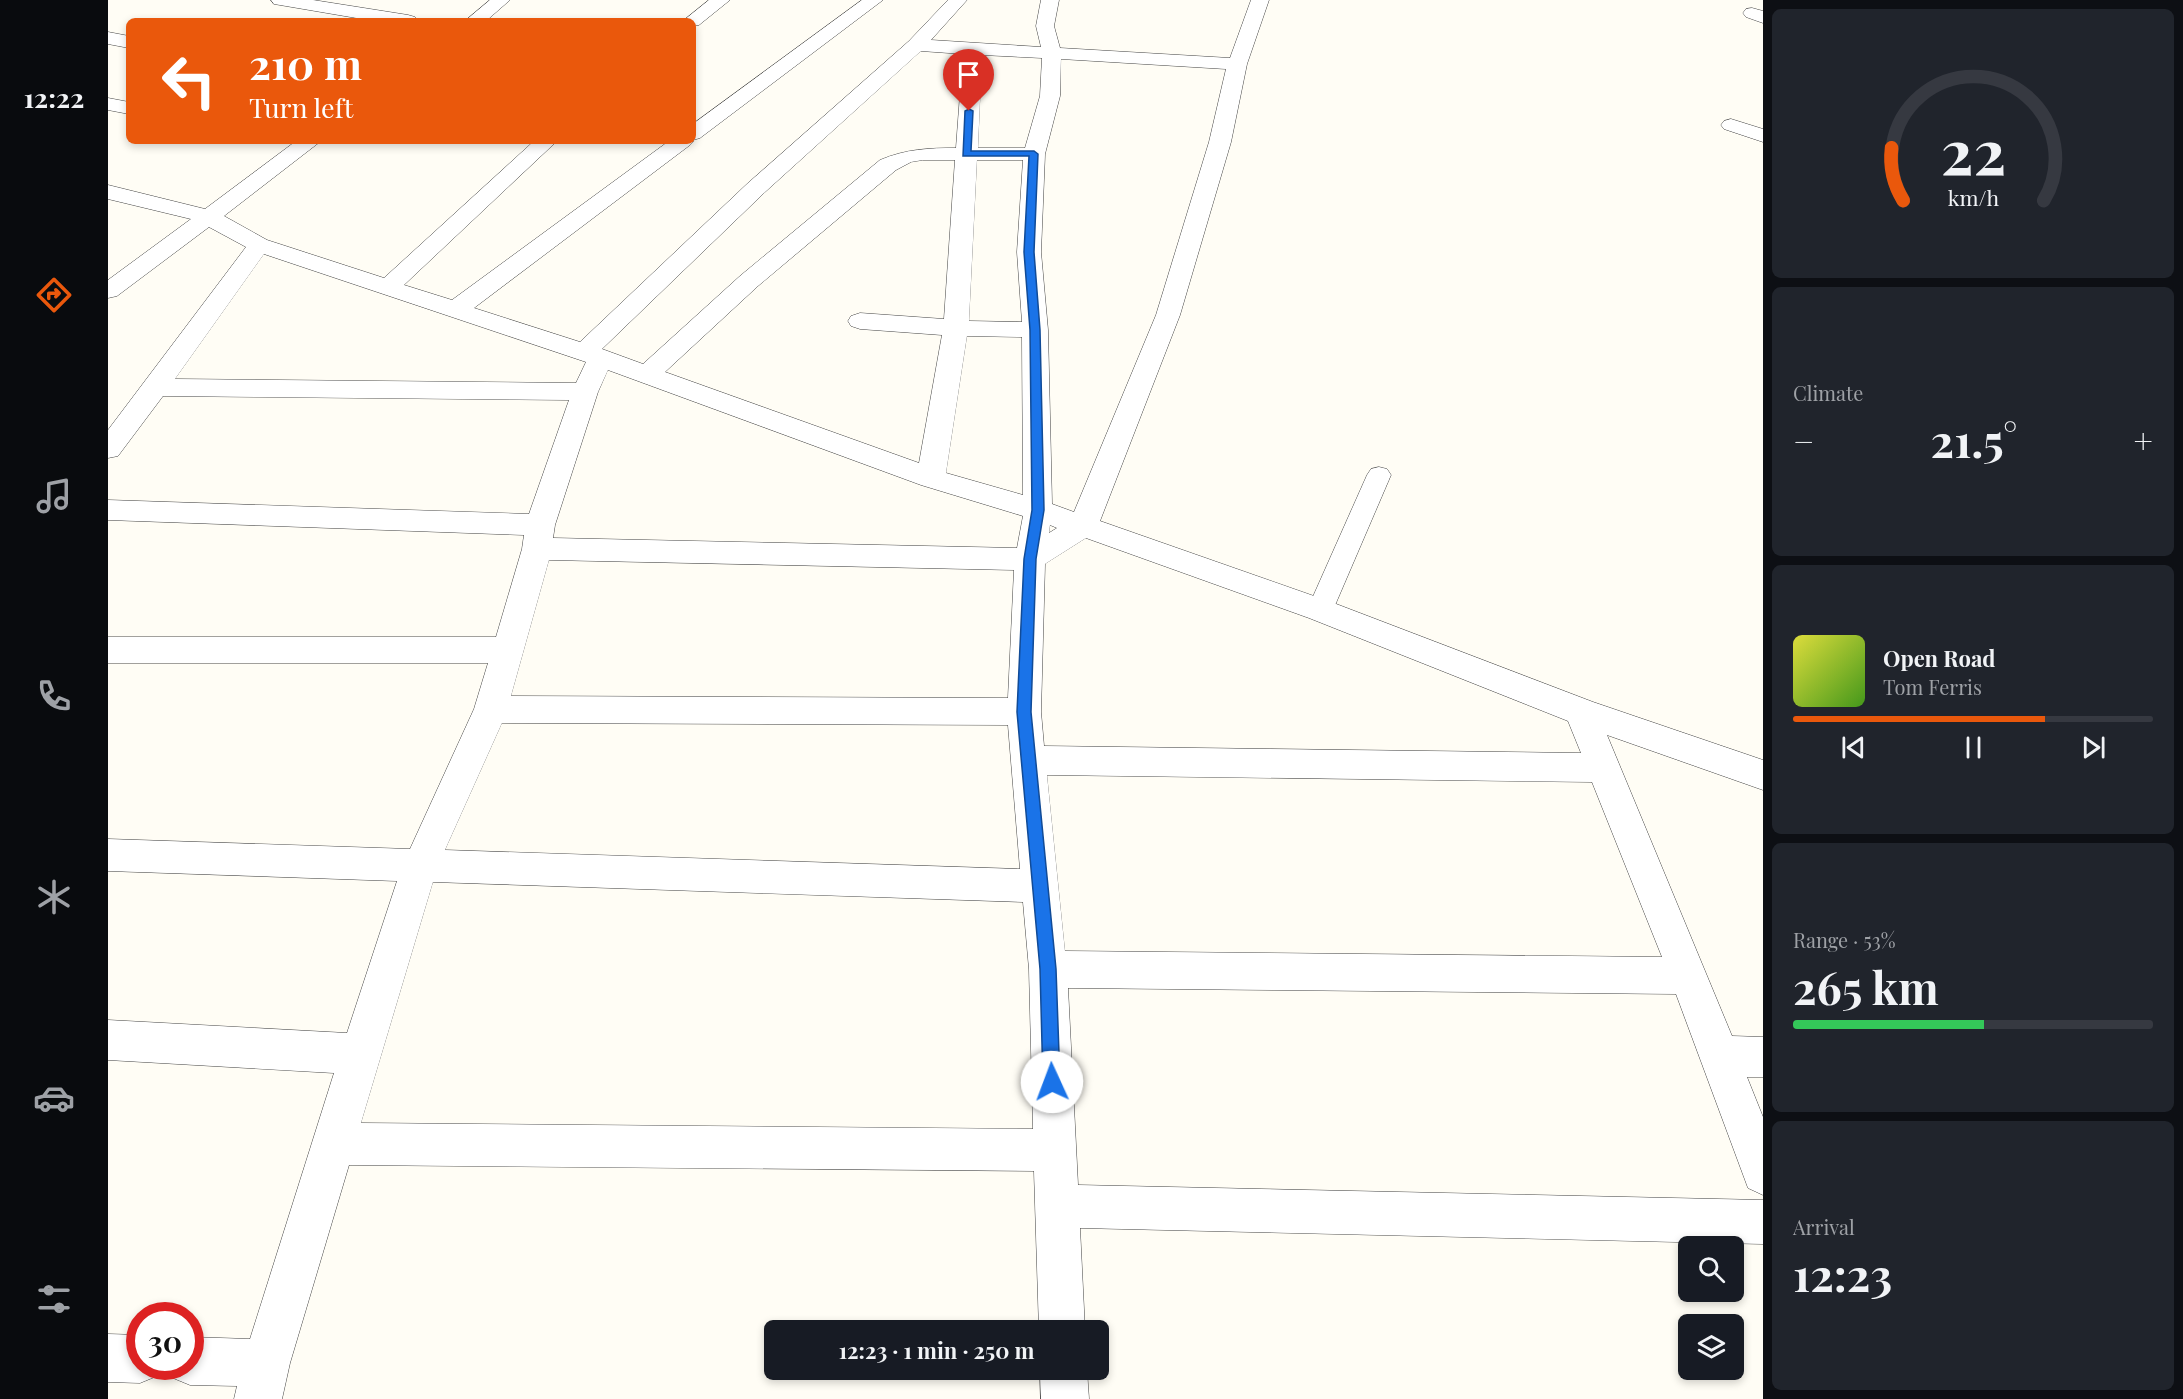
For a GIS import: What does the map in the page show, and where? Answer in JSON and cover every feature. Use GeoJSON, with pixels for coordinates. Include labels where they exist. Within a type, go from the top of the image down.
{"type":"FeatureCollection","features":[{"type":"Feature","properties":{"kind":"street"},"geometry":{"type":"LineString","coordinates":[[280,0],[390,18]]}},
{"type":"Feature","properties":{"kind":"street"},"geometry":{"type":"LineString","coordinates":[[478,18],[501,0]]}},
{"type":"Feature","properties":{"kind":"street"},"geometry":{"type":"LineString","coordinates":[[696,18],[721,0]]}},
{"type":"Feature","properties":{"kind":"street"},"geometry":{"type":"LineString","coordinates":[[696,132],[874,0]]}},
{"type":"Feature","properties":{"kind":"street"},"geometry":{"type":"LineString","coordinates":[[204,1365],[262,1381],[360,1054],[420,866],[491,709],[509,650],[538,537],[585,392],[592,355],[756,188],[916,45],[958,0]]}},
{"type":"Feature","properties":{"kind":"street"},"geometry":{"type":"LineString","coordinates":[[1050,0],[1045,26],[1052,52],[1050,96],[1034,154],[1029,252],[1035,330],[1038,510],[1030,559],[1024,712],[1048,969],[1062,1320]]}},
{"type":"Feature","properties":{"kind":"street"},"geometry":{"type":"LineString","coordinates":[[108,510],[538,537],[1030,559],[1083,526],[1168,315],[1220,142],[1237,64],[1260,0]]}},
{"type":"Feature","properties":{"kind":"street"},"geometry":{"type":"LineString","coordinates":[[108,38],[126,41]]}},
{"type":"Feature","properties":{"kind":"street"},"geometry":{"type":"LineString","coordinates":[[916,45],[1237,64]]}},
{"type":"Feature","properties":{"kind":"street"},"geometry":{"type":"LineString","coordinates":[[931,478],[956,328],[973,48]]}},
{"type":"Feature","properties":{"kind":"street"},"geometry":{"type":"LineString","coordinates":[[108,104],[126,107]]}},
{"type":"Feature","properties":{"kind":"street"},"geometry":{"type":"LineString","coordinates":[[1731,125],[1763,136]]}},
{"type":"Feature","properties":{"kind":"street"},"geometry":{"type":"LineString","coordinates":[[108,291],[207,216],[296,144]]}},
{"type":"Feature","properties":{"kind":"street"},"geometry":{"type":"LineString","coordinates":[[388,287],[543,144]]}},
{"type":"Feature","properties":{"kind":"street"},"geometry":{"type":"LineString","coordinates":[[454,311],[679,144]]}},
{"type":"Feature","properties":{"kind":"street"},"geometry":{"type":"LineString","coordinates":[[647,375],[749,282],[888,165],[905,157],[923,154],[1034,154]]}},
{"type":"Feature","properties":{"kind":"street"},"geometry":{"type":"LineString","coordinates":[[108,192],[207,216],[259,245],[592,355],[931,478],[1038,510],[1320,610],[1581,711],[1763,775]]}},
{"type":"Feature","properties":{"kind":"street"},"geometry":{"type":"LineString","coordinates":[[108,449],[259,245]]}},
{"type":"Feature","properties":{"kind":"street"},"geometry":{"type":"LineString","coordinates":[[860,321],[956,328],[1035,330]]}},
{"type":"Feature","properties":{"kind":"street"},"geometry":{"type":"LineString","coordinates":[[156,387],[585,392]]}},
{"type":"Feature","properties":{"kind":"street"},"geometry":{"type":"LineString","coordinates":[[108,650],[509,650]]}},
{"type":"Feature","properties":{"kind":"street"},"geometry":{"type":"LineString","coordinates":[[491,709],[1024,712]]}},
{"type":"Feature","properties":{"kind":"street"},"geometry":{"type":"LineString","coordinates":[[1581,711],[1689,976],[1763,1173]]}},
{"type":"Feature","properties":{"kind":"street"},"geometry":{"type":"LineString","coordinates":[[1029,760],[1604,768]]}},
{"type":"Feature","properties":{"kind":"street"},"geometry":{"type":"LineString","coordinates":[[108,855],[1041,886]]}},
{"type":"Feature","properties":{"kind":"street"},"geometry":{"type":"LineString","coordinates":[[1048,969],[1689,976]]}},
{"type":"Feature","properties":{"kind":"street"},"geometry":{"type":"LineString","coordinates":[[108,1040],[360,1054]]}},
{"type":"Feature","properties":{"kind":"street"},"geometry":{"type":"LineString","coordinates":[[1719,1056],[1763,1057]]}},
{"type":"Feature","properties":{"kind":"street"},"geometry":{"type":"LineString","coordinates":[[334,1144],[1054,1150]]}},
{"type":"Feature","properties":{"kind":"street"},"geometry":{"type":"LineString","coordinates":[[1058,1206],[1763,1222]]}},
{"type":"Feature","properties":{"kind":"street"},"geometry":{"type":"LineString","coordinates":[[108,1358],[126,1359]]}},
{"type":"Feature","properties":{"kind":"street"},"geometry":{"type":"LineString","coordinates":[[1064,1380],[1065,1399]]}},
{"type":"Feature","properties":{"kind":"lane"},"geometry":{"type":"LineString","coordinates":[[1320,610],[1379,475]]}},
{"type":"Feature","properties":{"kind":"route"},"geometry":{"type":"LineString","coordinates":[[969,111],[967,154],[1034,154],[1029,252],[1035,330],[1038,510],[1030,559],[1024,712],[1048,969],[1052,1082]]}}]}
